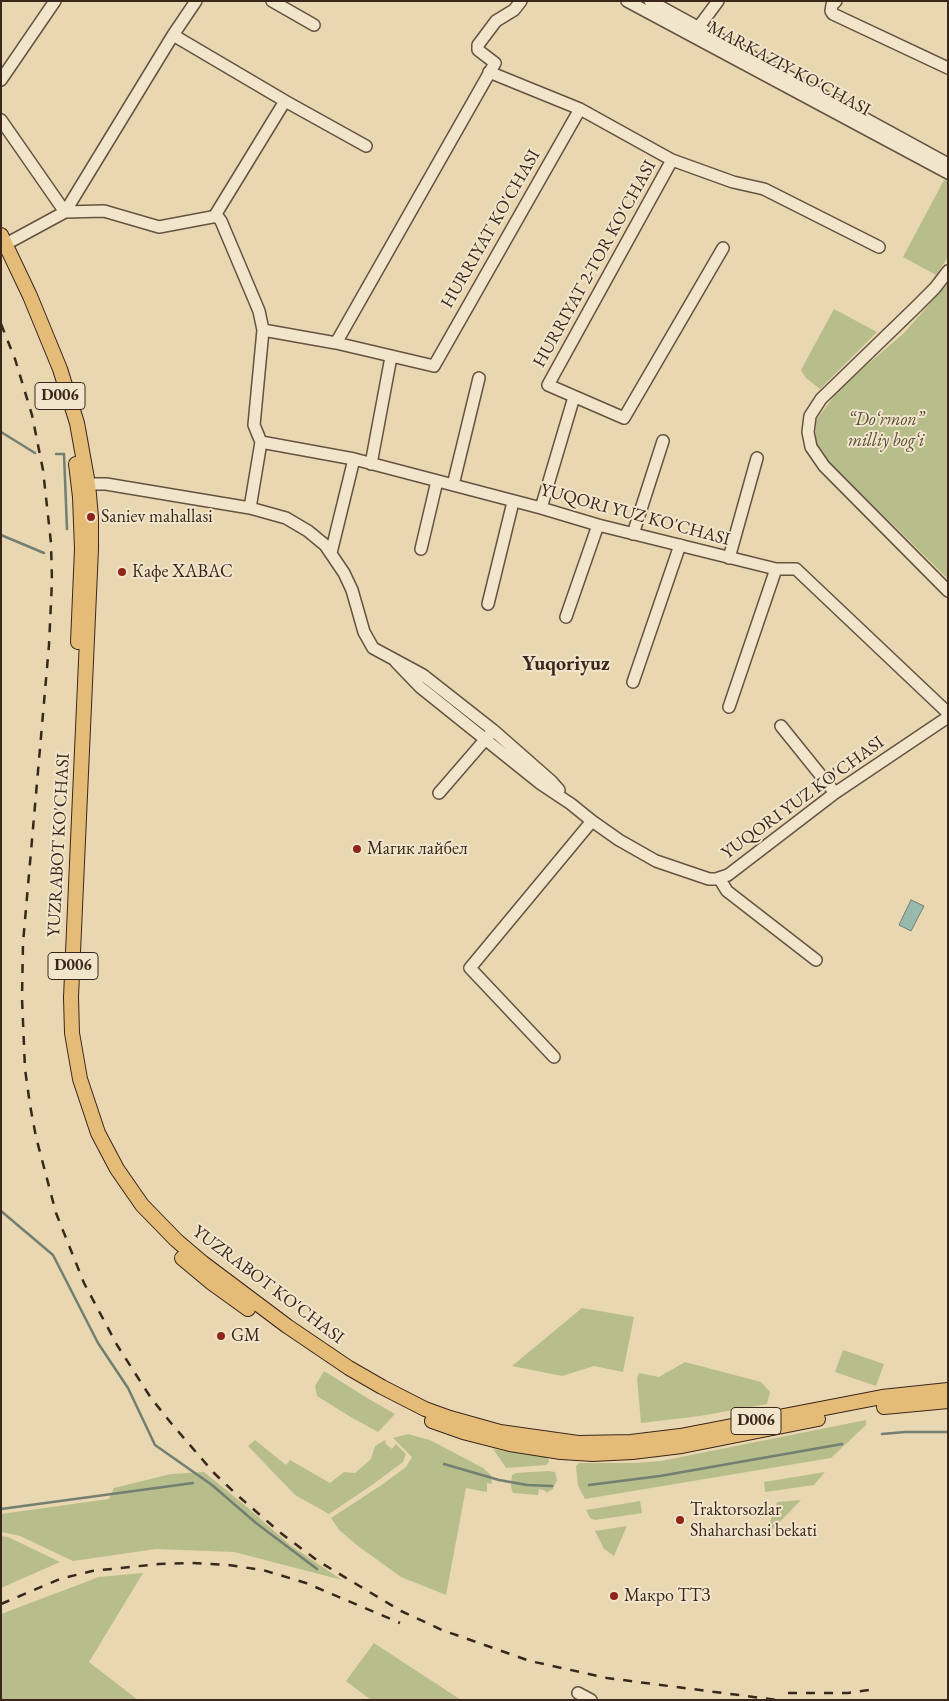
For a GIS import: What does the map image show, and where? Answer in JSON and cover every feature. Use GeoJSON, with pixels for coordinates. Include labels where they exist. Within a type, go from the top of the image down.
{"type":"FeatureCollection","features":[{"type":"Feature","properties":{"kind":"main road","name":"YUZRABOT KO'CHASI"},"geometry":{"type":"LineString","coordinates":[[3,243],[30,296],[60,369],[77,423],[84,484],[82,549],[84,606],[62,1008],[65,1046],[74,1092],[91,1136],[105,1164],[137,1211],[183,1259],[227,1294],[340,1372],[381,1397],[441,1425],[494,1440],[562,1447],[664,1438],[948,1390]]}},
{"type":"Feature","properties":{"kind":"main road","name":"YUZRABOT KO'CHASI"},"geometry":{"type":"LineString","coordinates":[[882,1402],[948,1400]]}},
{"type":"Feature","properties":{"kind":"street"},"geometry":{"type":"LineString","coordinates":[[1,80],[55,1]]}},
{"type":"Feature","properties":{"kind":"street"},"geometry":{"type":"LineString","coordinates":[[65,212],[173,35],[196,1]]}},
{"type":"Feature","properties":{"kind":"street"},"geometry":{"type":"LineString","coordinates":[[272,1],[314,25]]}},
{"type":"Feature","properties":{"kind":"street"},"geometry":{"type":"LineString","coordinates":[[336,342],[495,63],[478,50],[478,45],[496,21],[514,10],[521,1]]}},
{"type":"Feature","properties":{"kind":"street","name":"MARKAZIY KO'CHASI"},"geometry":{"type":"LineString","coordinates":[[627,1],[695,32],[941,163],[948,173]]}},
{"type":"Feature","properties":{"kind":"street","name":"MARKAZIY KO'CHASI"},"geometry":{"type":"LineString","coordinates":[[650,1],[695,32]]}},
{"type":"Feature","properties":{"kind":"street"},"geometry":{"type":"LineString","coordinates":[[695,32],[718,1]]}},
{"type":"Feature","properties":{"kind":"street"},"geometry":{"type":"LineString","coordinates":[[834,3],[831,11],[840,18],[948,68]]}},
{"type":"Feature","properties":{"kind":"street"},"geometry":{"type":"LineString","coordinates":[[173,35],[285,102],[366,146]]}},
{"type":"Feature","properties":{"kind":"street"},"geometry":{"type":"LineString","coordinates":[[489,72],[580,109],[672,160],[733,182],[764,188],[879,247]]}},
{"type":"Feature","properties":{"kind":"street"},"geometry":{"type":"LineString","coordinates":[[214,217],[285,102]]}},
{"type":"Feature","properties":{"kind":"street","name":"HURRIYAT KO'CHASI"},"geometry":{"type":"LineString","coordinates":[[391,357],[434,366],[580,109]]}},
{"type":"Feature","properties":{"kind":"street"},"geometry":{"type":"LineString","coordinates":[[1,120],[65,212]]}},
{"type":"Feature","properties":{"kind":"street","name":"HURRIYAT 2-TOR KO'CHASI"},"geometry":{"type":"LineString","coordinates":[[574,397],[548,385],[672,160]]}},
{"type":"Feature","properties":{"kind":"street"},"geometry":{"type":"LineString","coordinates":[[3,243],[65,212],[104,211],[154,227],[218,217],[259,311],[263,330],[254,425],[261,442],[250,508]]}},
{"type":"Feature","properties":{"kind":"street"},"geometry":{"type":"LineString","coordinates":[[541,508],[574,397],[624,418],[723,248]]}},
{"type":"Feature","properties":{"kind":"street"},"geometry":{"type":"LineString","coordinates":[[948,270],[935,288],[821,399],[810,416],[808,432],[811,447],[824,466],[948,591]]}},
{"type":"Feature","properties":{"kind":"street"},"geometry":{"type":"LineString","coordinates":[[263,330],[336,342],[391,357],[371,464]]}},
{"type":"Feature","properties":{"kind":"street"},"geometry":{"type":"LineString","coordinates":[[453,485],[479,378]]}},
{"type":"Feature","properties":{"kind":"street"},"geometry":{"type":"LineString","coordinates":[[633,534],[664,441]]}},
{"type":"Feature","properties":{"kind":"street","name":"YUQORI YUZ KO'CHASI"},"geometry":{"type":"LineString","coordinates":[[84,484],[106,484],[250,508],[286,518],[298,525],[317,538],[331,553],[344,573],[352,590],[364,632],[373,648],[396,662],[420,687],[551,781],[571,804],[619,840],[656,861],[702,878],[719,878],[728,875],[835,793],[948,715],[797,570],[776,569],[633,534],[354,459],[261,442]]}},
{"type":"Feature","properties":{"kind":"street"},"geometry":{"type":"LineString","coordinates":[[729,558],[757,458]]}},
{"type":"Feature","properties":{"kind":"street"},"geometry":{"type":"LineString","coordinates":[[331,553],[354,459]]}},
{"type":"Feature","properties":{"kind":"street"},"geometry":{"type":"LineString","coordinates":[[421,549],[437,481]]}},
{"type":"Feature","properties":{"kind":"street"},"geometry":{"type":"LineString","coordinates":[[488,604],[514,502]]}},
{"type":"Feature","properties":{"kind":"street"},"geometry":{"type":"LineString","coordinates":[[566,617],[598,525]]}},
{"type":"Feature","properties":{"kind":"street"},"geometry":{"type":"LineString","coordinates":[[634,682],[680,545]]}},
{"type":"Feature","properties":{"kind":"street"},"geometry":{"type":"LineString","coordinates":[[729,707],[776,569]]}},
{"type":"Feature","properties":{"kind":"street"},"geometry":{"type":"LineString","coordinates":[[781,726],[835,793]]}},
{"type":"Feature","properties":{"kind":"street"},"geometry":{"type":"LineString","coordinates":[[439,793],[489,735]]}},
{"type":"Feature","properties":{"kind":"street"},"geometry":{"type":"LineString","coordinates":[[554,1058],[470,968],[592,821]]}},
{"type":"Feature","properties":{"kind":"street"},"geometry":{"type":"LineString","coordinates":[[719,878],[727,891],[816,960]]}},
{"type":"Feature","properties":{"kind":"street"},"geometry":{"type":"LineString","coordinates":[[578,1693],[591,1700]]}},
{"type":"Feature","properties":{"kind":"green space"},"geometry":{"type":"Polygon","coordinates":[[[944,180],[948,181],[948,257],[936,275],[903,257],[944,180]]]}},
{"type":"Feature","properties":{"kind":"green space","name":"“Do‘rmon” milliy bog‘i"},"geometry":{"type":"Polygon","coordinates":[[[948,283],[948,579],[825,458],[815,441],[816,420],[841,387],[904,333],[948,283]]]}},
{"type":"Feature","properties":{"kind":"green space"},"geometry":{"type":"Polygon","coordinates":[[[834,309],[877,332],[820,389],[806,378],[801,370],[834,309]]]}},
{"type":"Feature","properties":{"kind":"green space"},"geometry":{"type":"Polygon","coordinates":[[[582,1308],[634,1317],[623,1372],[594,1366],[562,1376],[512,1366],[582,1308]]]}},
{"type":"Feature","properties":{"kind":"green space"},"geometry":{"type":"Polygon","coordinates":[[[843,1350],[884,1364],[876,1386],[835,1372],[843,1350]]]}},
{"type":"Feature","properties":{"kind":"green space"},"geometry":{"type":"Polygon","coordinates":[[[685,1362],[761,1382],[770,1392],[767,1404],[700,1416],[641,1423],[637,1378],[639,1373],[659,1377],[685,1362]]]}},
{"type":"Feature","properties":{"kind":"green space"},"geometry":{"type":"Polygon","coordinates":[[[324,1371],[395,1414],[378,1432],[349,1416],[317,1396],[315,1386],[324,1371]]]}},
{"type":"Feature","properties":{"kind":"green space"},"geometry":{"type":"Polygon","coordinates":[[[866,1420],[866,1425],[831,1458],[585,1499],[578,1486],[576,1466],[579,1463],[661,1461],[866,1420]]]}},
{"type":"Feature","properties":{"kind":"green space"},"geometry":{"type":"Polygon","coordinates":[[[408,1434],[430,1440],[483,1468],[491,1475],[492,1484],[487,1483],[487,1492],[466,1488],[446,1595],[401,1577],[339,1530],[331,1518],[406,1467],[412,1457],[393,1438],[408,1434]]]}},
{"type":"Feature","properties":{"kind":"green space"},"geometry":{"type":"Polygon","coordinates":[[[255,1440],[286,1465],[290,1460],[330,1483],[344,1472],[355,1473],[371,1459],[375,1446],[385,1440],[386,1444],[392,1449],[396,1444],[406,1454],[403,1462],[329,1514],[295,1495],[248,1446],[255,1440]]]}},
{"type":"Feature","properties":{"kind":"green space"},"geometry":{"type":"Polygon","coordinates":[[[493,1449],[546,1457],[549,1462],[546,1465],[506,1468],[493,1449]]]}},
{"type":"Feature","properties":{"kind":"green space"},"geometry":{"type":"Polygon","coordinates":[[[204,1472],[290,1545],[342,1580],[234,1552],[156,1549],[73,1561],[20,1536],[1,1532],[1,1514],[109,1499],[114,1488],[171,1474],[204,1472]]]}},
{"type":"Feature","properties":{"kind":"green space"},"geometry":{"type":"Polygon","coordinates":[[[555,1472],[557,1480],[553,1489],[546,1493],[546,1491],[539,1489],[538,1495],[513,1493],[511,1487],[512,1475],[516,1473],[555,1472]]]}},
{"type":"Feature","properties":{"kind":"green space"},"geometry":{"type":"Polygon","coordinates":[[[825,1472],[814,1485],[765,1492],[764,1482],[825,1472]]]}},
{"type":"Feature","properties":{"kind":"green space"},"geometry":{"type":"Polygon","coordinates":[[[801,1500],[773,1529],[766,1533],[777,1502],[801,1500]]]}},
{"type":"Feature","properties":{"kind":"green space"},"geometry":{"type":"Polygon","coordinates":[[[640,1501],[642,1513],[595,1520],[590,1518],[586,1510],[640,1501]]]}},
{"type":"Feature","properties":{"kind":"green space"},"geometry":{"type":"Polygon","coordinates":[[[627,1526],[614,1556],[604,1549],[595,1531],[627,1526]]]}},
{"type":"Feature","properties":{"kind":"green space"},"geometry":{"type":"Polygon","coordinates":[[[1,1536],[8,1537],[60,1562],[1,1588],[1,1536]]]}},
{"type":"Feature","properties":{"kind":"green space"},"geometry":{"type":"Polygon","coordinates":[[[143,1573],[89,1662],[138,1700],[1,1700],[1,1614],[99,1577],[143,1573]]]}},
{"type":"Feature","properties":{"kind":"green space"},"geometry":{"type":"Polygon","coordinates":[[[374,1643],[461,1700],[371,1700],[346,1681],[374,1643]]]}},
{"type":"Feature","properties":{"kind":"shaded area"},"geometry":{"type":"Polygon","coordinates":[[[911,900],[924,906],[911,931],[899,925],[911,900]]]}},
{"type":"Feature","properties":{"kind":"waterway"},"geometry":{"type":"LineString","coordinates":[[1,432],[35,453]]}},
{"type":"Feature","properties":{"kind":"waterway"},"geometry":{"type":"LineString","coordinates":[[56,454],[64,454],[67,529]]}},
{"type":"Feature","properties":{"kind":"waterway"},"geometry":{"type":"LineString","coordinates":[[1,535],[44,553]]}},
{"type":"Feature","properties":{"kind":"waterway"},"geometry":{"type":"LineString","coordinates":[[1,1211],[53,1255],[98,1343],[128,1388],[155,1445],[212,1485],[256,1523],[317,1569]]}},
{"type":"Feature","properties":{"kind":"waterway"},"geometry":{"type":"LineString","coordinates":[[882,1434],[948,1432]]}},
{"type":"Feature","properties":{"kind":"waterway"},"geometry":{"type":"LineString","coordinates":[[589,1485],[660,1476],[842,1444]]}},
{"type":"Feature","properties":{"kind":"waterway"},"geometry":{"type":"LineString","coordinates":[[444,1464],[499,1480],[527,1485],[552,1486]]}},
{"type":"Feature","properties":{"kind":"waterway"},"geometry":{"type":"LineString","coordinates":[[1,1509],[193,1483]]}},
{"type":"Feature","properties":{"kind":"railway"},"geometry":{"type":"LineString","coordinates":[[1,324],[15,359],[32,415],[43,470],[51,543],[52,581],[49,645],[23,943],[22,998],[25,1069],[36,1137],[56,1213],[84,1283],[117,1345],[151,1398],[214,1473],[237,1495],[282,1534],[318,1561],[401,1611],[442,1630],[530,1661],[607,1678],[777,1700]]}},
{"type":"Feature","properties":{"kind":"railway"},"geometry":{"type":"LineString","coordinates":[[1,1604],[60,1579],[92,1571],[159,1564],[192,1563],[228,1565],[263,1570],[306,1583],[400,1623]]}},
{"type":"Feature","properties":{"kind":"railway"},"geometry":{"type":"LineString","coordinates":[[788,1693],[848,1693],[869,1690]]}},
{"type":"Feature","properties":{"kind":"place","name":"Saniev mahallasi"},"geometry":{"type":"Point","coordinates":[91,517]}},
{"type":"Feature","properties":{"kind":"place","name":"Кафе ХАВАС"},"geometry":{"type":"Point","coordinates":[122,572]}},
{"type":"Feature","properties":{"kind":"place","name":"Магик лайбел"},"geometry":{"type":"Point","coordinates":[357,849]}},
{"type":"Feature","properties":{"kind":"place","name":"GM"},"geometry":{"type":"Point","coordinates":[221,1336]}},
{"type":"Feature","properties":{"kind":"place","name":"Traktorsozlar Shaharchasi bekati"},"geometry":{"type":"Point","coordinates":[680,1520]}},
{"type":"Feature","properties":{"kind":"place","name":"Макро ТТЗ"},"geometry":{"type":"Point","coordinates":[614,1596]}},
{"type":"Feature","properties":{"kind":"district","name":"Yuqoriyuz"},"geometry":{"type":"Point","coordinates":[566,665]}}]}
